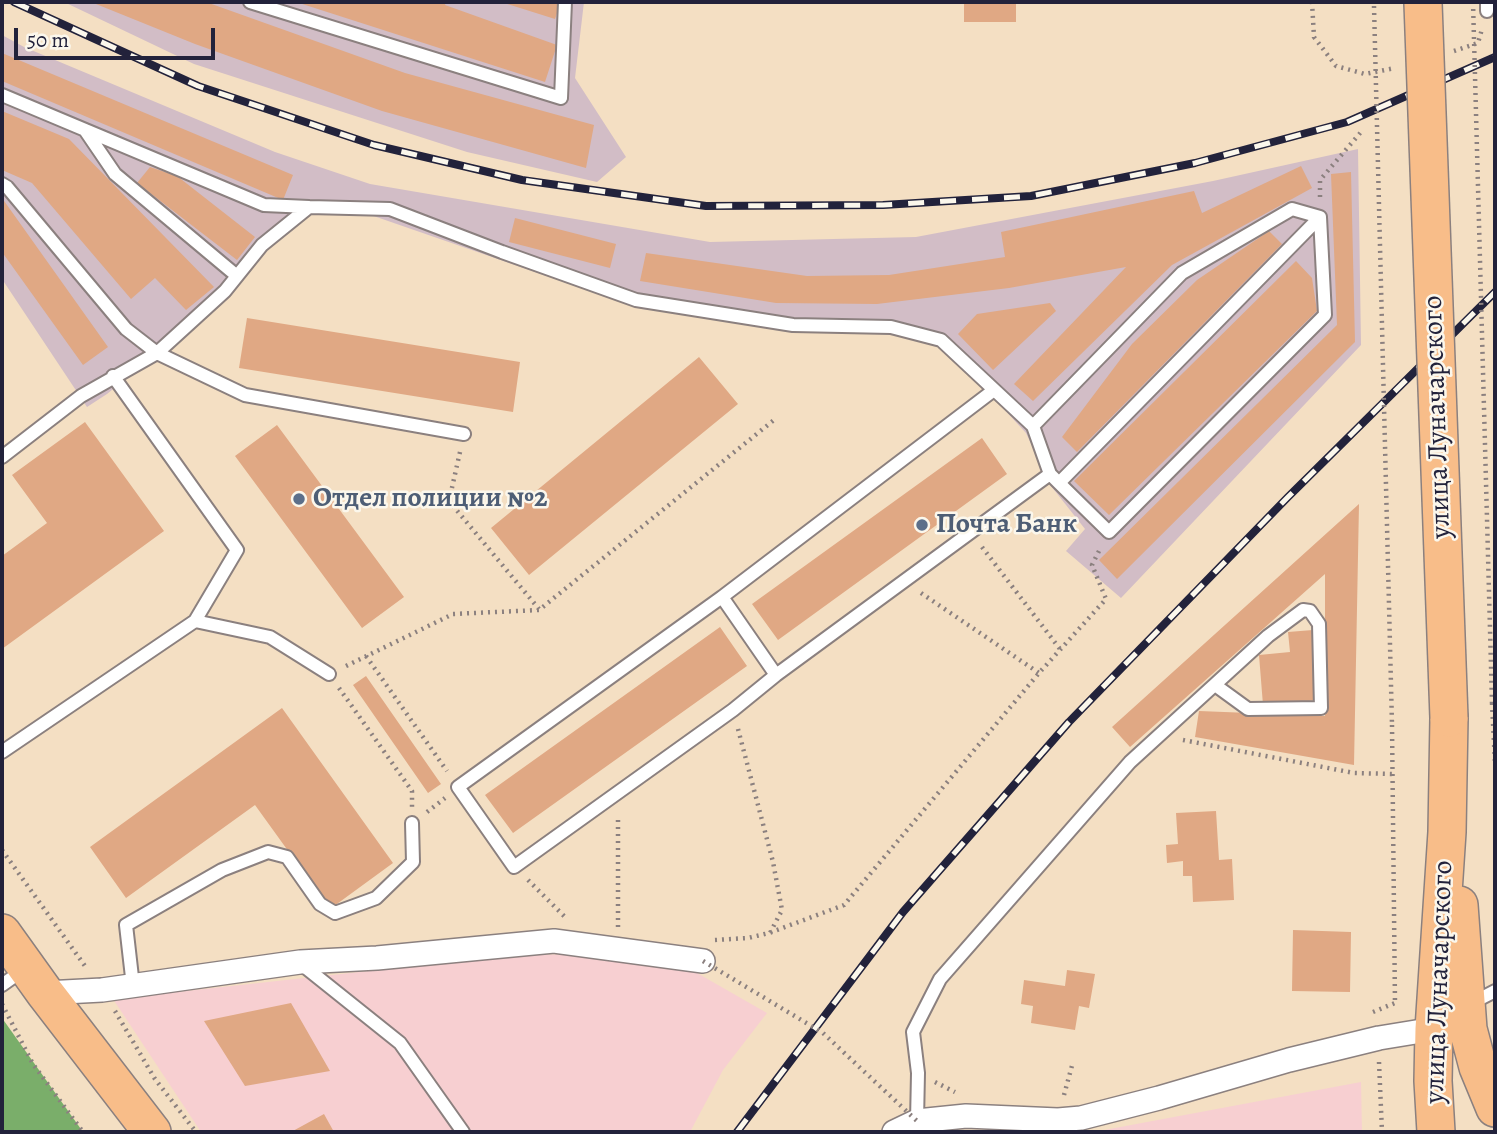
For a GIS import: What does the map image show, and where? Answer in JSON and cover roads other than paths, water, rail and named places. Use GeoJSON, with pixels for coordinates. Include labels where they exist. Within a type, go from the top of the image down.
{"type":"FeatureCollection","features":[{"type":"Feature","properties":{"kind":"main road","name":"улица Луначарского"},"geometry":{"type":"LineString","coordinates":[[1423,2],[1449,718],[1447,832],[1434,1029],[1436,1132]]}},
{"type":"Feature","properties":{"kind":"main road","name":"улица Луначарского"},"geometry":{"type":"LineString","coordinates":[[1447,832],[1481,998],[1468,1029],[1478,1067],[1495,1108]]}},
{"type":"Feature","properties":{"kind":"main road"},"geometry":{"type":"LineString","coordinates":[[2,933],[24,982],[142,1090],[152,1132]]}},
{"type":"Feature","properties":{"kind":"street"},"geometry":{"type":"LineString","coordinates":[[24,982],[102,990],[300,962],[554,941],[618,949],[703,953]]}},
{"type":"Feature","properties":{"kind":"street"},"geometry":{"type":"LineString","coordinates":[[894,1132],[917,1121],[966,1116],[1009,1119],[1079,1115],[1158,1098],[1289,1059],[1379,1038],[1434,1029],[1481,998]]}},
{"type":"Feature","properties":{"kind":"lane"},"geometry":{"type":"LineString","coordinates":[[250,2],[561,98],[565,2]]}},
{"type":"Feature","properties":{"kind":"lane"},"geometry":{"type":"LineString","coordinates":[[2,94],[264,205],[390,209],[636,300],[793,325],[891,327],[941,340],[1033,426],[1050,474],[1109,532],[1325,315],[1320,217]]}},
{"type":"Feature","properties":{"kind":"lane"},"geometry":{"type":"LineString","coordinates":[[85,130],[115,174],[237,276]]}},
{"type":"Feature","properties":{"kind":"lane"},"geometry":{"type":"LineString","coordinates":[[2,184],[126,329],[156,353],[245,395],[464,434]]}},
{"type":"Feature","properties":{"kind":"lane"},"geometry":{"type":"LineString","coordinates":[[2,456],[81,396],[156,353],[225,292],[262,245],[309,207]]}},
{"type":"Feature","properties":{"kind":"lane"},"geometry":{"type":"LineString","coordinates":[[1033,426],[1182,273],[1292,209],[1320,217]]}},
{"type":"Feature","properties":{"kind":"lane"},"geometry":{"type":"LineString","coordinates":[[1059,483],[1320,217]]}},
{"type":"Feature","properties":{"kind":"lane"},"geometry":{"type":"LineString","coordinates":[[2,752],[195,621],[237,550],[113,376]]}},
{"type":"Feature","properties":{"kind":"lane"},"geometry":{"type":"LineString","coordinates":[[995,390],[722,597],[458,787],[514,867],[733,710],[776,675],[1050,474]]}},
{"type":"Feature","properties":{"kind":"lane"},"geometry":{"type":"LineString","coordinates":[[722,597],[776,675]]}},
{"type":"Feature","properties":{"kind":"lane"},"geometry":{"type":"LineString","coordinates":[[917,1121],[918,1073],[913,1032],[940,979],[1130,762],[1268,636],[1303,610],[1310,611],[1319,624],[1321,708],[1248,709],[1215,685]]}},
{"type":"Feature","properties":{"kind":"lane"},"geometry":{"type":"LineString","coordinates":[[195,621],[270,637],[329,674]]}},
{"type":"Feature","properties":{"kind":"lane"},"geometry":{"type":"LineString","coordinates":[[133,986],[126,925],[222,870],[268,852],[287,857],[320,904],[335,913],[366,902],[376,898],[413,862],[412,823]]}},
{"type":"Feature","properties":{"kind":"lane"},"geometry":{"type":"LineString","coordinates":[[300,962],[400,1043],[463,1132]]}},
{"type":"Feature","properties":{"kind":"railway"},"geometry":{"type":"LineString","coordinates":[[14,2],[198,86],[374,145],[522,180],[706,206],[883,205],[1031,196],[1195,163],[1347,122],[1495,57]]}},
{"type":"Feature","properties":{"kind":"railway"},"geometry":{"type":"LineString","coordinates":[[737,1132],[903,912],[1069,722],[1288,497],[1495,292]]}},
{"type":"Feature","properties":{"kind":"place","name":"Отдел полиции №2"},"geometry":{"type":"Point","coordinates":[299,499]}},
{"type":"Feature","properties":{"kind":"place","name":"Почта Банк"},"geometry":{"type":"Point","coordinates":[922,525]}}]}
